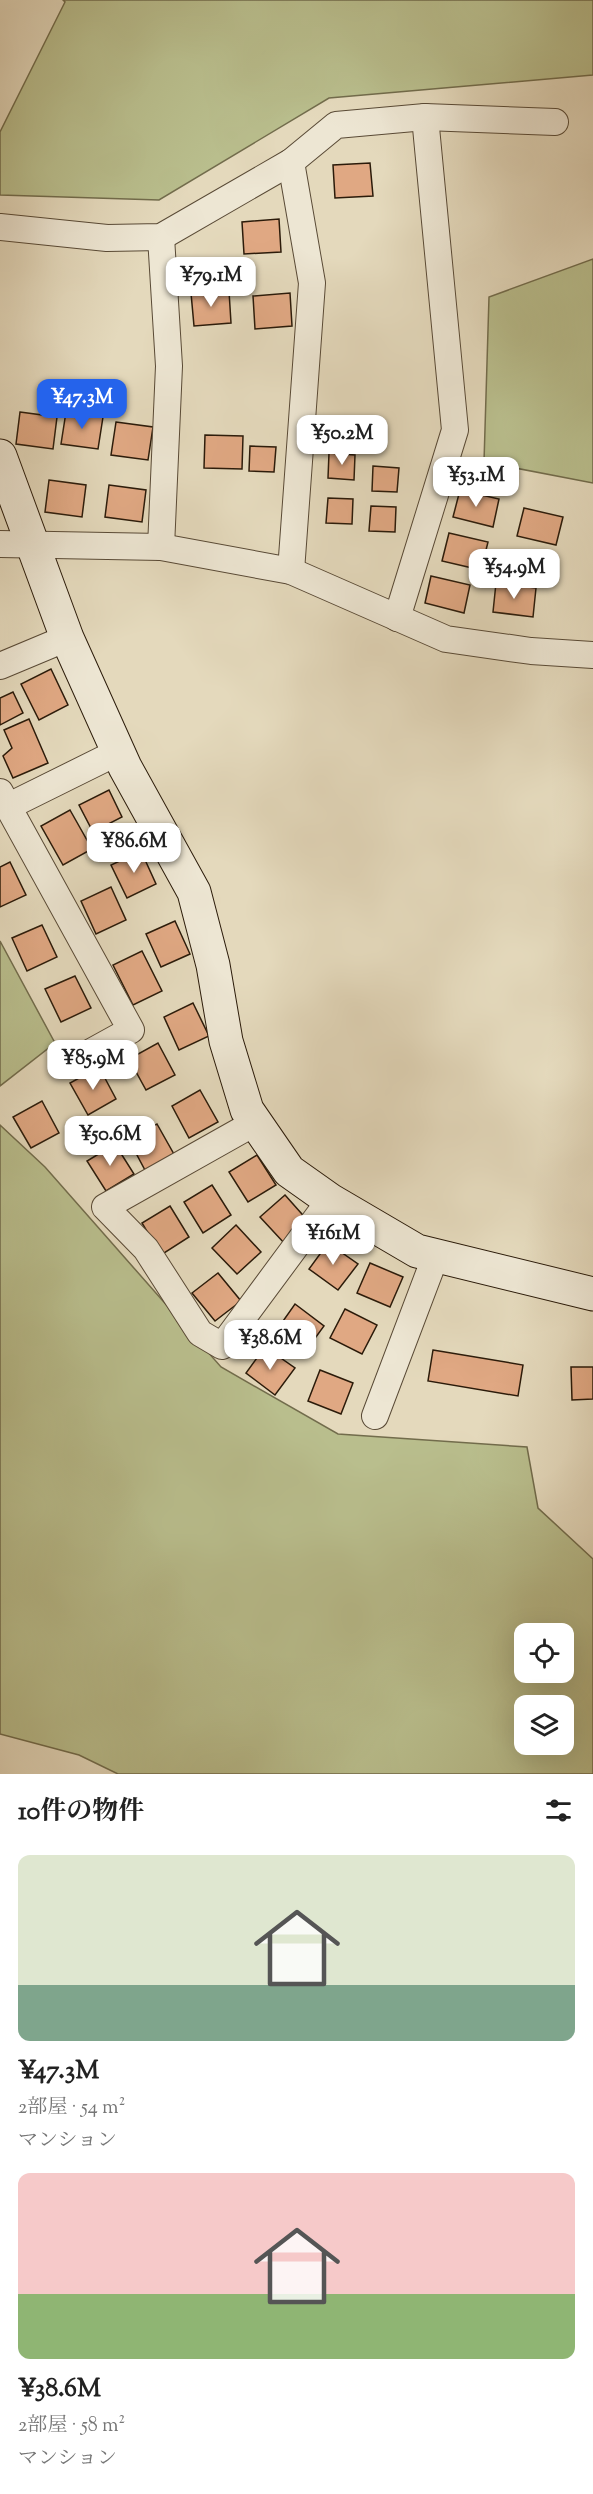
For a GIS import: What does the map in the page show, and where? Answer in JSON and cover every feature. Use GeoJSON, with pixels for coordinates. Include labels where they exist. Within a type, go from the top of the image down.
{"type":"FeatureCollection","features":[{"type":"Feature","properties":{"kind":"street"},"geometry":{"type":"LineString","coordinates":[[397,618],[455,430],[425,117]]}},
{"type":"Feature","properties":{"kind":"street"},"geometry":{"type":"LineString","coordinates":[[0,227],[106,238],[160,237],[291,162],[336,125],[425,117],[555,122]]}},
{"type":"Feature","properties":{"kind":"street"},"geometry":{"type":"LineString","coordinates":[[291,162],[312,284],[291,570]]}},
{"type":"Feature","properties":{"kind":"street"},"geometry":{"type":"LineString","coordinates":[[160,237],[169,366],[161,547]]}},
{"type":"Feature","properties":{"kind":"street"},"geometry":{"type":"LineString","coordinates":[[0,456],[15,544],[67,638],[118,752],[194,892],[213,965],[226,1041],[247,1110],[289,1171],[330,1200],[417,1251],[593,1294]]}},
{"type":"Feature","properties":{"kind":"street"},"geometry":{"type":"LineString","coordinates":[[15,544],[161,547],[291,570],[446,639],[531,651],[593,655]]}},
{"type":"Feature","properties":{"kind":"street"},"geometry":{"type":"LineString","coordinates":[[0,666],[67,638]]}},
{"type":"Feature","properties":{"kind":"street"},"geometry":{"type":"LineString","coordinates":[[73,1062],[131,1030],[4,800],[118,752]]}},
{"type":"Feature","properties":{"kind":"street"},"geometry":{"type":"LineString","coordinates":[[255,1122],[105,1207],[146,1249],[200,1333],[222,1346],[330,1200]]}},
{"type":"Feature","properties":{"kind":"street"},"geometry":{"type":"LineString","coordinates":[[375,1416],[436,1256]]}},
{"type":"Feature","properties":{"kind":"green space"},"geometry":{"type":"Polygon","coordinates":[[[63,0],[593,0],[593,75],[329,98],[159,200],[0,195],[0,132],[65,2],[63,0]]]}},
{"type":"Feature","properties":{"kind":"green space"},"geometry":{"type":"Polygon","coordinates":[[[593,259],[593,483],[484,462],[489,297],[593,259]]]}},
{"type":"Feature","properties":{"kind":"green space"},"geometry":{"type":"Polygon","coordinates":[[[0,941],[55,1043],[0,1086],[0,941]]]}},
{"type":"Feature","properties":{"kind":"green space"},"geometry":{"type":"Polygon","coordinates":[[[0,1125],[45,1167],[221,1367],[338,1434],[527,1447],[538,1508],[593,1559],[593,1774],[118,1774],[79,1755],[0,1734],[0,1125]]]}},
{"type":"Feature","properties":{"kind":"building"},"geometry":{"type":"Polygon","coordinates":[[[370,163],[373,196],[335,198],[333,165],[370,163]]]}},
{"type":"Feature","properties":{"kind":"building"},"geometry":{"type":"Polygon","coordinates":[[[279,219],[281,252],[244,254],[242,222],[279,219]]]}},
{"type":"Feature","properties":{"kind":"building"},"geometry":{"type":"Polygon","coordinates":[[[229,291],[231,323],[194,326],[191,293],[229,291]]]}},
{"type":"Feature","properties":{"kind":"building"},"geometry":{"type":"Polygon","coordinates":[[[290,293],[292,326],[255,329],[253,296],[290,293]]]}},
{"type":"Feature","properties":{"kind":"building"},"geometry":{"type":"Polygon","coordinates":[[[20,412],[57,417],[53,449],[16,444],[20,412]]]}},
{"type":"Feature","properties":{"kind":"building"},"geometry":{"type":"Polygon","coordinates":[[[66,412],[103,417],[98,449],[61,444],[66,412]]]}},
{"type":"Feature","properties":{"kind":"building"},"geometry":{"type":"Polygon","coordinates":[[[116,422],[153,427],[148,460],[111,455],[116,422]]]}},
{"type":"Feature","properties":{"kind":"building"},"geometry":{"type":"Polygon","coordinates":[[[205,435],[243,436],[242,469],[204,468],[205,435]]]}},
{"type":"Feature","properties":{"kind":"building"},"geometry":{"type":"Polygon","coordinates":[[[250,446],[276,447],[274,472],[249,471],[250,446]]]}},
{"type":"Feature","properties":{"kind":"building"},"geometry":{"type":"Polygon","coordinates":[[[329,453],[355,455],[354,480],[328,478],[329,453]]]}},
{"type":"Feature","properties":{"kind":"building"},"geometry":{"type":"Polygon","coordinates":[[[373,466],[399,468],[397,492],[372,491],[373,466]]]}},
{"type":"Feature","properties":{"kind":"building"},"geometry":{"type":"Polygon","coordinates":[[[49,480],[86,485],[82,517],[45,512],[49,480]]]}},
{"type":"Feature","properties":{"kind":"building"},"geometry":{"type":"Polygon","coordinates":[[[109,485],[146,490],[142,522],[105,517],[109,485]]]}},
{"type":"Feature","properties":{"kind":"building"},"geometry":{"type":"Polygon","coordinates":[[[460,490],[499,499],[493,527],[453,517],[460,490]]]}},
{"type":"Feature","properties":{"kind":"building"},"geometry":{"type":"Polygon","coordinates":[[[328,498],[353,499],[352,524],[326,523],[328,498]]]}},
{"type":"Feature","properties":{"kind":"building"},"geometry":{"type":"Polygon","coordinates":[[[371,506],[396,507],[395,532],[369,531],[371,506]]]}},
{"type":"Feature","properties":{"kind":"building"},"geometry":{"type":"Polygon","coordinates":[[[524,508],[563,517],[556,545],[517,536],[524,508]]]}},
{"type":"Feature","properties":{"kind":"building"},"geometry":{"type":"Polygon","coordinates":[[[449,533],[488,542],[481,570],[442,561],[449,533]]]}},
{"type":"Feature","properties":{"kind":"building"},"geometry":{"type":"Polygon","coordinates":[[[431,576],[470,585],[464,613],[425,603],[431,576]]]}},
{"type":"Feature","properties":{"kind":"building"},"geometry":{"type":"Polygon","coordinates":[[[496,583],[536,588],[533,617],[493,612],[496,583]]]}},
{"type":"Feature","properties":{"kind":"building"},"geometry":{"type":"Polygon","coordinates":[[[51,669],[68,705],[39,720],[21,684],[51,669]]]}},
{"type":"Feature","properties":{"kind":"building"},"geometry":{"type":"Polygon","coordinates":[[[13,692],[23,713],[0,725],[0,698],[13,692]]]}},
{"type":"Feature","properties":{"kind":"building"},"geometry":{"type":"Polygon","coordinates":[[[29,719],[48,763],[13,778],[3,756],[12,748],[4,730],[29,719]]]}},
{"type":"Feature","properties":{"kind":"building"},"geometry":{"type":"Polygon","coordinates":[[[109,790],[122,817],[93,832],[79,805],[109,790]]]}},
{"type":"Feature","properties":{"kind":"building"},"geometry":{"type":"Polygon","coordinates":[[[70,810],[92,849],[63,865],[41,826],[70,810]]]}},
{"type":"Feature","properties":{"kind":"building"},"geometry":{"type":"Polygon","coordinates":[[[141,851],[156,884],[127,898],[111,865],[141,851]]]}},
{"type":"Feature","properties":{"kind":"building"},"geometry":{"type":"Polygon","coordinates":[[[10,862],[26,895],[0,907],[0,867],[10,862]]]}},
{"type":"Feature","properties":{"kind":"building"},"geometry":{"type":"Polygon","coordinates":[[[111,887],[126,920],[96,934],[81,901],[111,887]]]}},
{"type":"Feature","properties":{"kind":"building"},"geometry":{"type":"Polygon","coordinates":[[[175,921],[190,954],[161,967],[146,934],[175,921]]]}},
{"type":"Feature","properties":{"kind":"building"},"geometry":{"type":"Polygon","coordinates":[[[42,925],[57,957],[27,971],[12,938],[42,925]]]}},
{"type":"Feature","properties":{"kind":"building"},"geometry":{"type":"Polygon","coordinates":[[[142,951],[162,991],[133,1005],[113,965],[142,951]]]}},
{"type":"Feature","properties":{"kind":"building"},"geometry":{"type":"Polygon","coordinates":[[[75,976],[91,1008],[61,1022],[45,989],[75,976]]]}},
{"type":"Feature","properties":{"kind":"building"},"geometry":{"type":"Polygon","coordinates":[[[193,1003],[209,1036],[179,1050],[164,1017],[193,1003]]]}},
{"type":"Feature","properties":{"kind":"building"},"geometry":{"type":"Polygon","coordinates":[[[158,1043],[175,1075],[146,1090],[129,1059],[158,1043]]]}},
{"type":"Feature","properties":{"kind":"building"},"geometry":{"type":"Polygon","coordinates":[[[99,1067],[116,1099],[88,1115],[70,1083],[99,1067]]]}},
{"type":"Feature","properties":{"kind":"building"},"geometry":{"type":"Polygon","coordinates":[[[200,1090],[218,1122],[189,1138],[172,1106],[200,1090]]]}},
{"type":"Feature","properties":{"kind":"building"},"geometry":{"type":"Polygon","coordinates":[[[42,1101],[59,1133],[31,1148],[13,1117],[42,1101]]]}},
{"type":"Feature","properties":{"kind":"building"},"geometry":{"type":"Polygon","coordinates":[[[157,1124],[175,1156],[146,1172],[129,1140],[157,1124]]]}},
{"type":"Feature","properties":{"kind":"building"},"geometry":{"type":"Polygon","coordinates":[[[115,1144],[134,1174],[106,1191],[87,1161],[115,1144]]]}},
{"type":"Feature","properties":{"kind":"building"},"geometry":{"type":"Polygon","coordinates":[[[257,1155],[276,1185],[248,1202],[229,1172],[257,1155]]]}},
{"type":"Feature","properties":{"kind":"building"},"geometry":{"type":"Polygon","coordinates":[[[212,1185],[231,1215],[203,1233],[184,1202],[212,1185]]]}},
{"type":"Feature","properties":{"kind":"building"},"geometry":{"type":"Polygon","coordinates":[[[285,1195],[309,1222],[285,1244],[260,1217],[285,1195]]]}},
{"type":"Feature","properties":{"kind":"building"},"geometry":{"type":"Polygon","coordinates":[[[170,1206],[189,1237],[161,1255],[142,1223],[170,1206]]]}},
{"type":"Feature","properties":{"kind":"building"},"geometry":{"type":"Polygon","coordinates":[[[236,1225],[261,1252],[237,1274],[212,1248],[236,1225]]]}},
{"type":"Feature","properties":{"kind":"building"},"geometry":{"type":"Polygon","coordinates":[[[328,1243],[358,1264],[338,1290],[309,1269],[328,1243]]]}},
{"type":"Feature","properties":{"kind":"building"},"geometry":{"type":"Polygon","coordinates":[[[370,1263],[403,1277],[390,1307],[357,1293],[370,1263]]]}},
{"type":"Feature","properties":{"kind":"building"},"geometry":{"type":"Polygon","coordinates":[[[218,1273],[241,1301],[215,1321],[192,1293],[218,1273]]]}},
{"type":"Feature","properties":{"kind":"building"},"geometry":{"type":"Polygon","coordinates":[[[295,1304],[324,1326],[305,1352],[276,1331],[295,1304]]]}},
{"type":"Feature","properties":{"kind":"building"},"geometry":{"type":"Polygon","coordinates":[[[345,1309],[377,1325],[362,1354],[330,1338],[345,1309]]]}},
{"type":"Feature","properties":{"kind":"building"},"geometry":{"type":"Polygon","coordinates":[[[265,1347],[295,1368],[275,1395],[246,1373],[265,1347]]]}},
{"type":"Feature","properties":{"kind":"building"},"geometry":{"type":"Polygon","coordinates":[[[433,1350],[523,1365],[518,1396],[428,1381],[433,1350]]]}},
{"type":"Feature","properties":{"kind":"building"},"geometry":{"type":"Polygon","coordinates":[[[571,1367],[593,1367],[593,1399],[572,1400],[571,1367]]]}},
{"type":"Feature","properties":{"kind":"building"},"geometry":{"type":"Polygon","coordinates":[[[320,1370],[353,1383],[341,1414],[308,1401],[320,1370]]]}}]}
